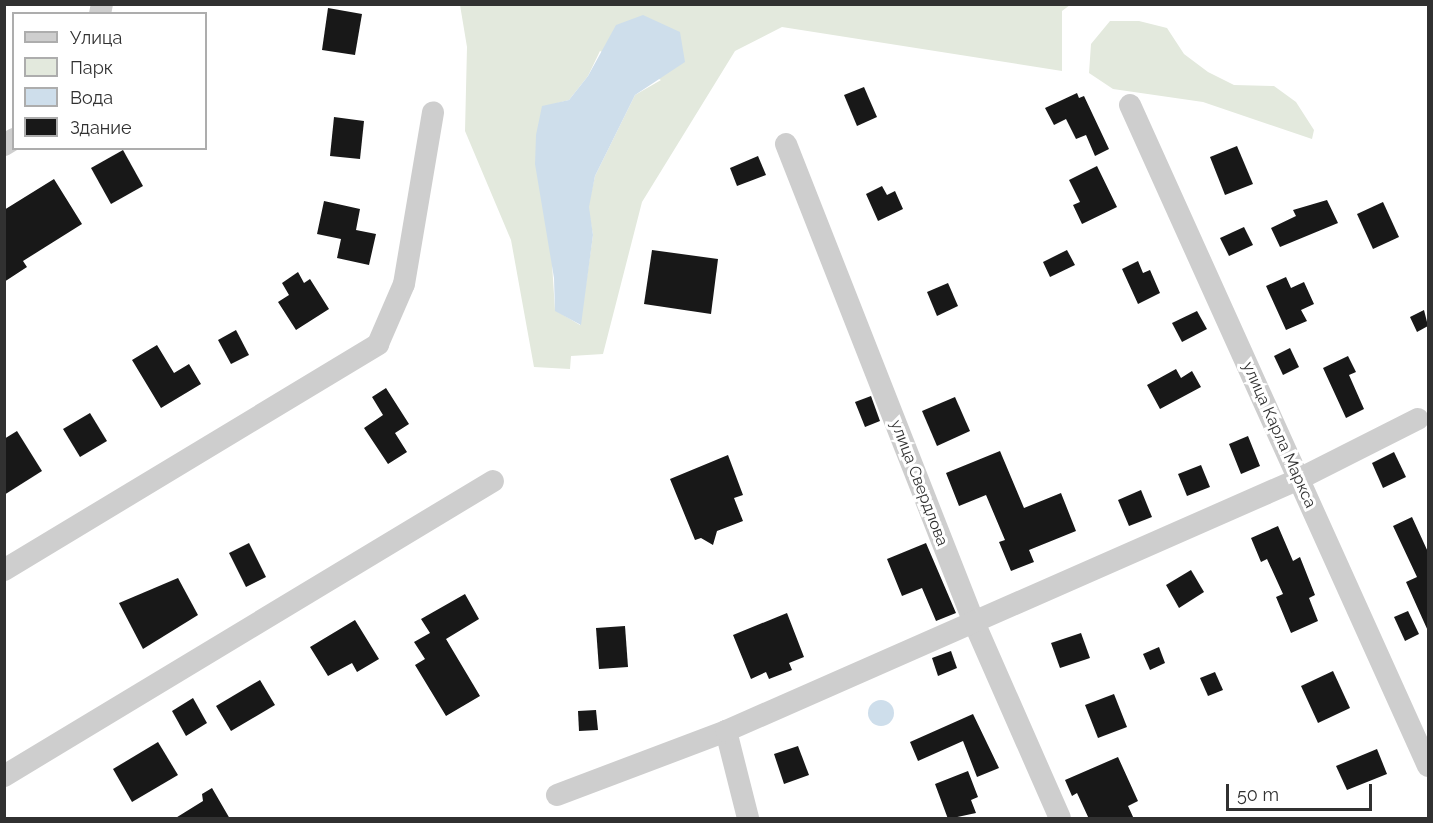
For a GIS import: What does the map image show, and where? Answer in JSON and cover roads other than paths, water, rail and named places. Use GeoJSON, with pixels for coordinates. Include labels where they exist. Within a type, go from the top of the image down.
{"type":"FeatureCollection","features":[{"type":"Feature","properties":{"kind":"street","name":"улица Карла Маркса"},"geometry":{"type":"LineString","coordinates":[[1130,105],[1428,766]]}},
{"type":"Feature","properties":{"kind":"street"},"geometry":{"type":"LineString","coordinates":[[4,570],[378,344],[404,284],[433,112]]}},
{"type":"Feature","properties":{"kind":"street","name":"улица Свердлова"},"geometry":{"type":"LineString","coordinates":[[786,144],[973,620],[1060,819]]}},
{"type":"Feature","properties":{"kind":"street"},"geometry":{"type":"LineString","coordinates":[[557,795],[726,731],[973,620],[1299,479],[1418,419]]}},
{"type":"Feature","properties":{"kind":"street"},"geometry":{"type":"LineString","coordinates":[[4,776],[493,481]]}},
{"type":"Feature","properties":{"kind":"street"},"geometry":{"type":"LineString","coordinates":[[726,731],[748,819]]}},
{"type":"Feature","properties":{"kind":"water"},"geometry":{"type":"Polygon","coordinates":[[[643,15],[680,32],[685,62],[635,95],[595,176],[589,207],[593,235],[581,325],[555,311],[554,278],[535,164],[536,135],[542,106],[569,100],[588,76],[616,25],[643,15]]]}},
{"type":"Feature","properties":{"kind":"water"},"geometry":{"type":"Polygon","coordinates":[[[881,700],[891,703],[894,713],[891,723],[881,726],[871,723],[868,713],[871,703],[881,700]]]}}]}
